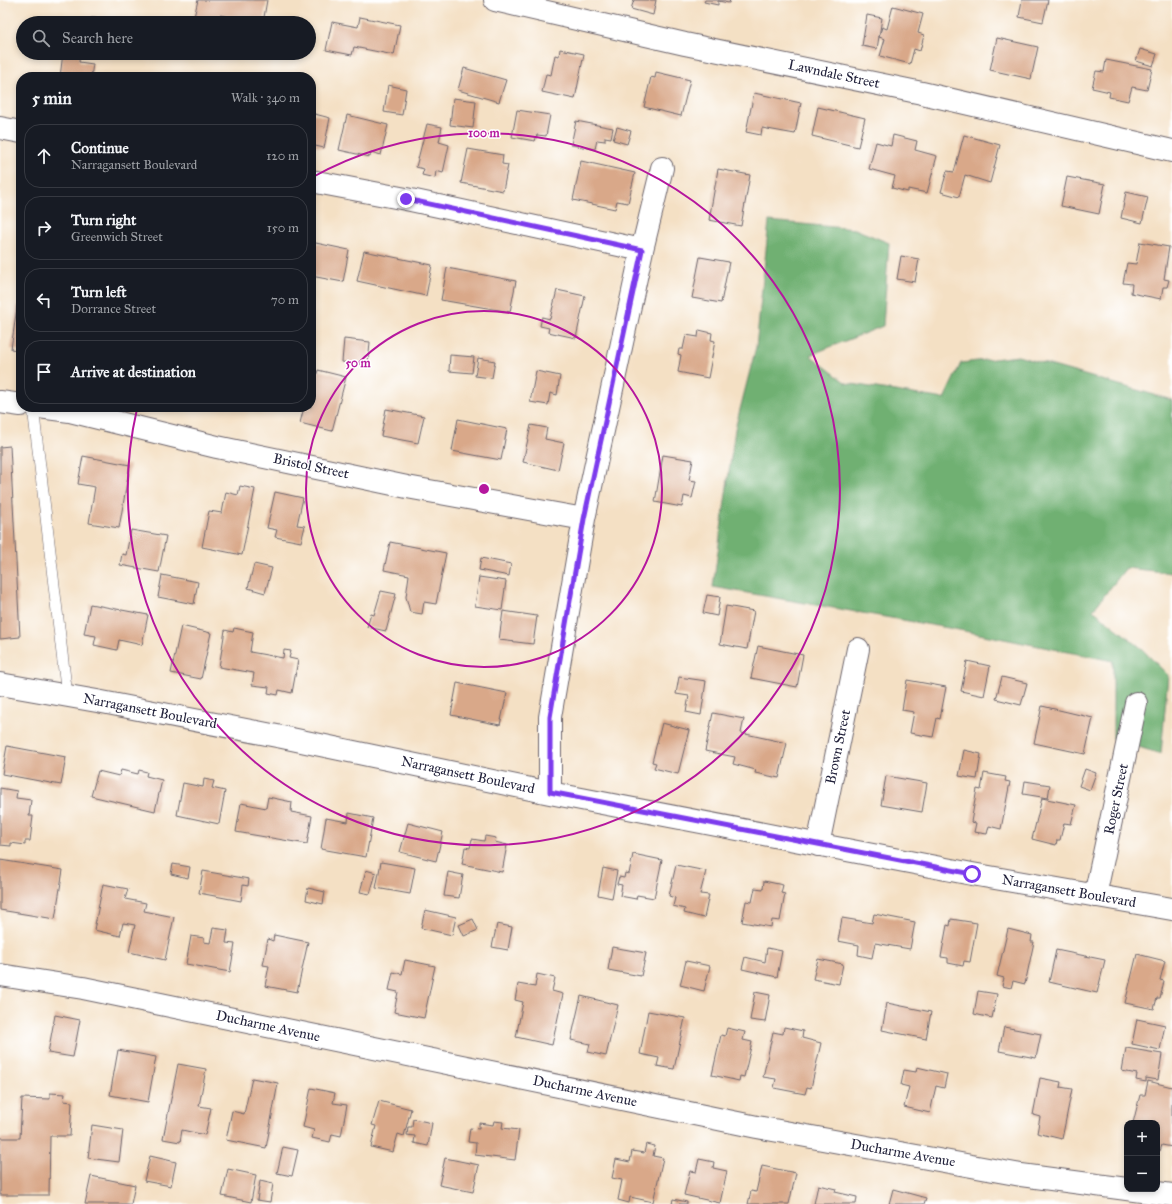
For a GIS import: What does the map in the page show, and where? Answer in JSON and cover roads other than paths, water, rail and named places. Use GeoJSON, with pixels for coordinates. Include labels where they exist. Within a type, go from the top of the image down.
{"type":"FeatureCollection","features":[{"type":"Feature","properties":{"kind":"street","name":"Lawndale Street"},"geometry":{"type":"LineString","coordinates":[[495,0],[685,44],[922,93],[1172,151]]}},
{"type":"Feature","properties":{"kind":"street"},"geometry":{"type":"LineString","coordinates":[[0,128],[16,131]]}},
{"type":"Feature","properties":{"kind":"street"},"geometry":{"type":"LineString","coordinates":[[550,792],[550,717],[584,519],[642,250],[662,168]]}},
{"type":"Feature","properties":{"kind":"street"},"geometry":{"type":"LineString","coordinates":[[316,182],[406,199],[642,250]]}},
{"type":"Feature","properties":{"kind":"street"},"geometry":{"type":"LineString","coordinates":[[0,402],[16,404]]}},
{"type":"Feature","properties":{"kind":"street","name":"Bristol Street"},"geometry":{"type":"LineString","coordinates":[[74,412],[217,447],[407,487],[584,519]]}},
{"type":"Feature","properties":{"kind":"street","name":"Brown Street"},"geometry":{"type":"LineString","coordinates":[[818,845],[858,649]]}},
{"type":"Feature","properties":{"kind":"street","name":"Narragansett Boulevard"},"geometry":{"type":"LineString","coordinates":[[0,684],[282,737],[818,845],[964,873],[1172,909]]}},
{"type":"Feature","properties":{"kind":"street","name":"Roger Street"},"geometry":{"type":"LineString","coordinates":[[1095,896],[1136,703]]}},
{"type":"Feature","properties":{"kind":"street","name":"Ducharme Avenue"},"geometry":{"type":"LineString","coordinates":[[0,975],[98,991],[757,1127],[1021,1175],[1172,1196]]}},
{"type":"Feature","properties":{"kind":"lane"},"geometry":{"type":"LineString","coordinates":[[34,412],[67,696]]}}]}
